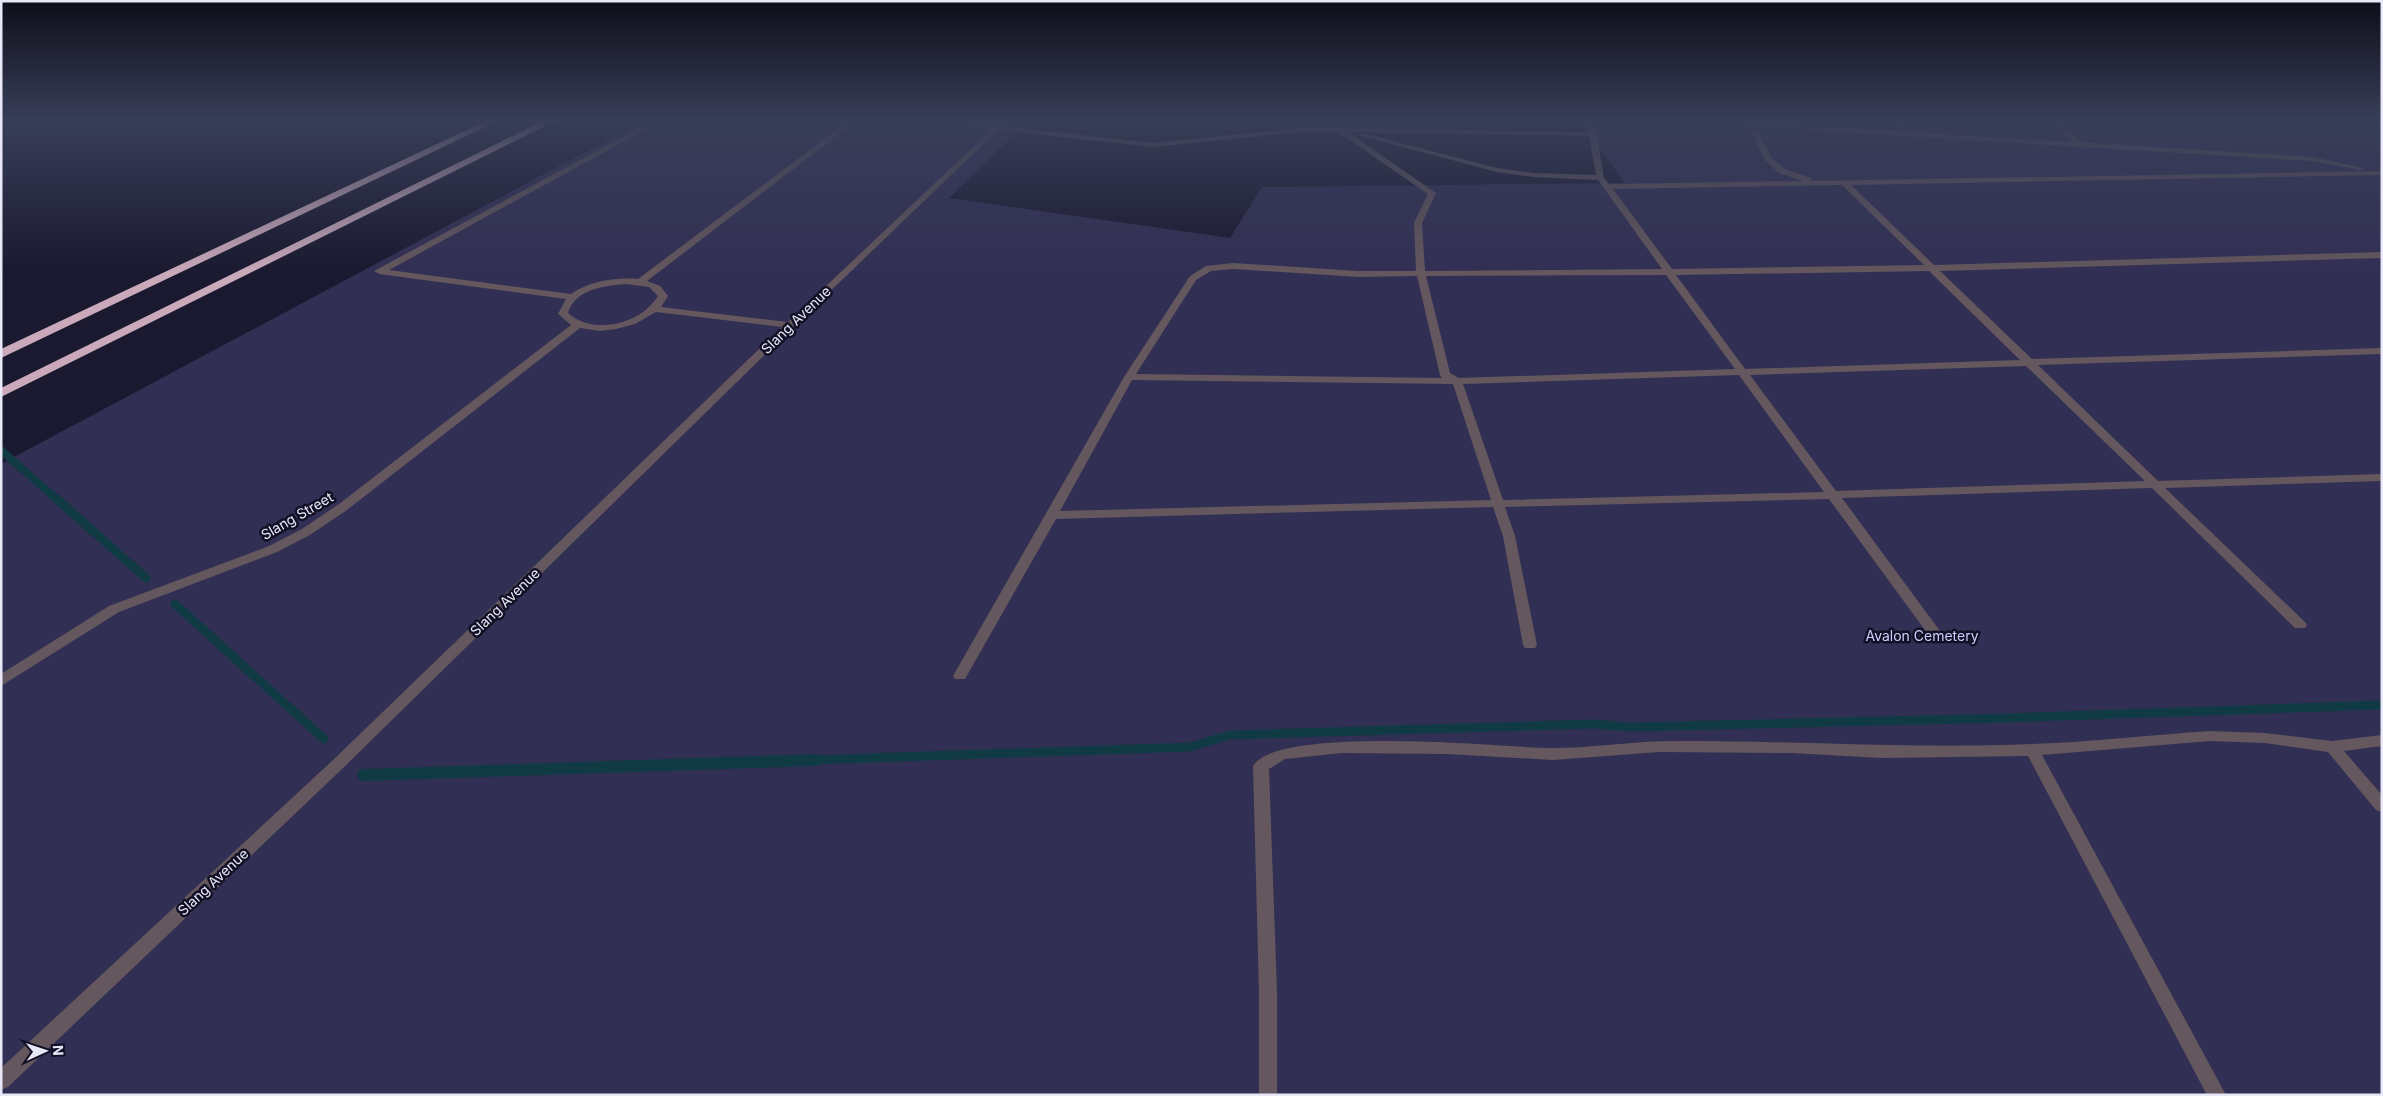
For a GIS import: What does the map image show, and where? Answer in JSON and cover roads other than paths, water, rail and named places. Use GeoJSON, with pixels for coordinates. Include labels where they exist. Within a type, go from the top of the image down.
{"type":"FeatureCollection","features":[{"type":"Feature","properties":{"kind":"highway"},"geometry":{"type":"LineString","coordinates":[[1,354],[391,170]]}},
{"type":"Feature","properties":{"kind":"highway"},"geometry":{"type":"LineString","coordinates":[[1,393],[453,170]]}},
{"type":"Feature","properties":{"kind":"lane"},"geometry":{"type":"LineString","coordinates":[[568,170],[379,271],[573,297]]}},
{"type":"Feature","properties":{"kind":"lane"},"geometry":{"type":"LineString","coordinates":[[640,282],[789,170]]}},
{"type":"Feature","properties":{"kind":"lane","name":"Slang Avenue"},"geometry":{"type":"LineString","coordinates":[[1,1081],[337,765],[790,325],[954,170]]}},
{"type":"Feature","properties":{"kind":"lane"},"geometry":{"type":"LineString","coordinates":[[1399,170],[1432,193],[1418,223],[1422,274],[1445,375],[1457,381],[1509,536],[1530,645]]}},
{"type":"Feature","properties":{"kind":"lane"},"geometry":{"type":"LineString","coordinates":[[1498,170],[1603,182],[1817,183],[2382,173]]}},
{"type":"Feature","properties":{"kind":"lane"},"geometry":{"type":"LineString","coordinates":[[1601,170],[1603,182],[1935,634]]}},
{"type":"Feature","properties":{"kind":"lane"},"geometry":{"type":"LineString","coordinates":[[1781,170],[1817,183]]}},
{"type":"Feature","properties":{"kind":"lane"},"geometry":{"type":"LineString","coordinates":[[2368,170],[2382,173]]}},
{"type":"Feature","properties":{"kind":"lane"},"geometry":{"type":"LineString","coordinates":[[1843,182],[2300,625]]}},
{"type":"Feature","properties":{"kind":"lane"},"geometry":{"type":"LineString","coordinates":[[960,676],[1053,515],[1129,377],[1193,278],[1209,268],[1233,266],[1358,274],[1669,272],[1931,268],[2382,254]]}},
{"type":"Feature","properties":{"kind":"lane"},"geometry":{"type":"LineString","coordinates":[[640,282],[652,285],[660,290],[662,296],[660,304],[640,318],[608,327],[577,325],[567,321],[563,314],[564,307],[573,297],[594,287],[610,283],[640,282]]}},
{"type":"Feature","properties":{"kind":"lane"},"geometry":{"type":"LineString","coordinates":[[654,309],[790,325]]}},
{"type":"Feature","properties":{"kind":"lane","name":"Slang Street"},"geometry":{"type":"LineString","coordinates":[[1,681],[114,609],[273,549],[306,532],[344,507],[577,325]]}},
{"type":"Feature","properties":{"kind":"lane"},"geometry":{"type":"LineString","coordinates":[[1129,377],[1457,381],[2382,351]]}},
{"type":"Feature","properties":{"kind":"lane"},"geometry":{"type":"LineString","coordinates":[[1053,515],[1833,496],[2382,477]]}},
{"type":"Feature","properties":{"kind":"lane"},"geometry":{"type":"LineString","coordinates":[[1268,1095],[1268,992],[1261,766],[1282,754],[1341,747],[1447,748],[1553,754],[1659,746],[1792,747],[1881,752],[2032,750],[2210,736],[2266,738],[2332,747],[2382,740]]}},
{"type":"Feature","properties":{"kind":"lane"},"geometry":{"type":"LineString","coordinates":[[2332,747],[2382,806]]}},
{"type":"Feature","properties":{"kind":"lane"},"geometry":{"type":"LineString","coordinates":[[2032,750],[2217,1095]]}},
{"type":"Feature","properties":{"kind":"waterway"},"geometry":{"type":"LineString","coordinates":[[1,450],[53,496]]}},
{"type":"Feature","properties":{"kind":"waterway"},"geometry":{"type":"LineString","coordinates":[[51,494],[146,578]]}},
{"type":"Feature","properties":{"kind":"waterway"},"geometry":{"type":"LineString","coordinates":[[175,604],[324,739]]}},
{"type":"Feature","properties":{"kind":"waterway"},"geometry":{"type":"LineString","coordinates":[[780,761],[1190,747],[1230,735],[1594,724],[1629,727],[2005,718],[2382,705]]}},
{"type":"Feature","properties":{"kind":"waterway"},"geometry":{"type":"LineString","coordinates":[[363,775],[817,760]]}},
{"type":"Feature","properties":{"kind":"park label","name":"Avalon Cemetery"},"geometry":{"type":"Point","coordinates":[1922,636]}}]}
